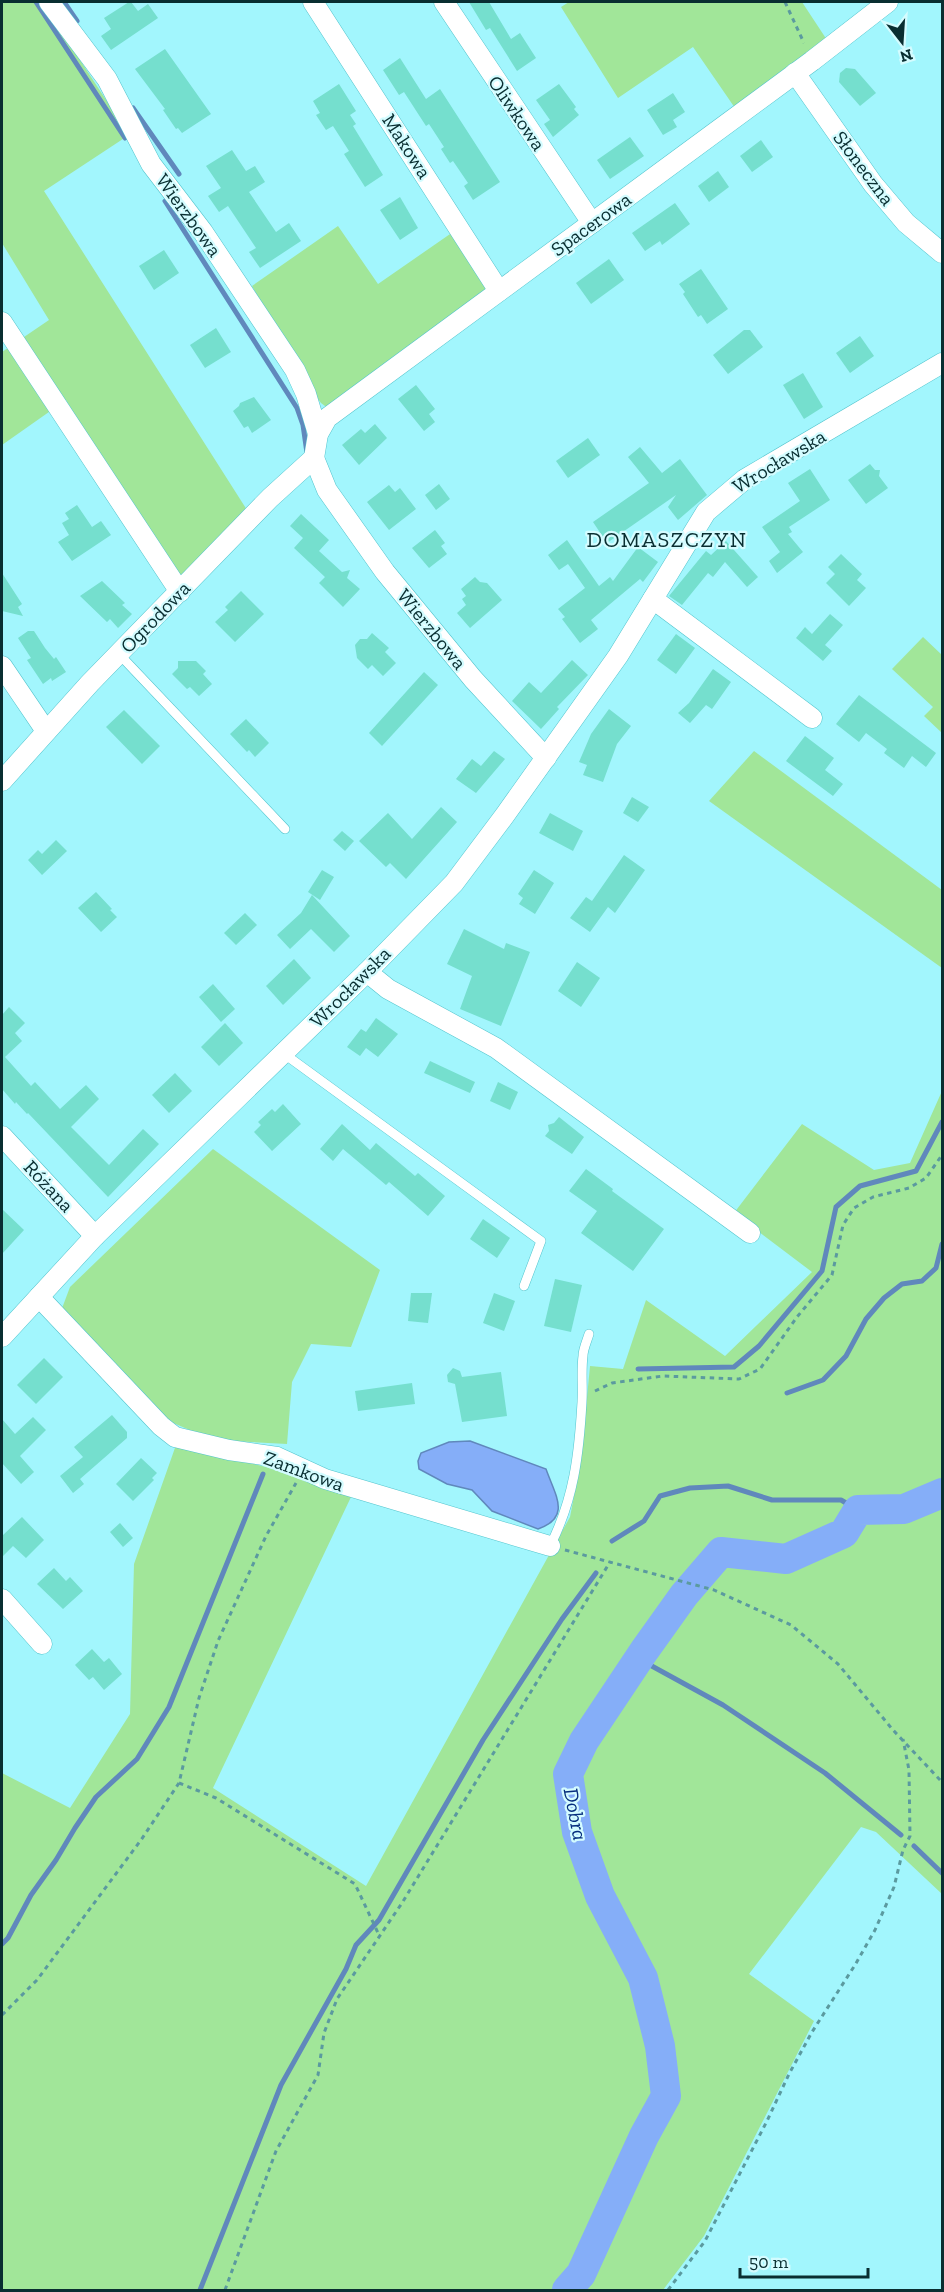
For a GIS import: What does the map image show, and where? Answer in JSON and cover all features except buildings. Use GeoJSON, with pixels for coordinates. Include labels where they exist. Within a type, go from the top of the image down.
{"type":"FeatureCollection","features":[{"type":"Feature","properties":{"kind":"street","name":"Wierzbowa"},"geometry":{"type":"LineString","coordinates":[[50,2],[107,80],[151,164],[202,232],[295,370],[306,394],[318,434]]}},
{"type":"Feature","properties":{"kind":"street","name":"Makowa"},"geometry":{"type":"LineString","coordinates":[[313,2],[499,291]]}},
{"type":"Feature","properties":{"kind":"street","name":"Oliwkowa"},"geometry":{"type":"LineString","coordinates":[[444,2],[592,223]]}},
{"type":"Feature","properties":{"kind":"street","name":"Spacerowa"},"geometry":{"type":"LineString","coordinates":[[314,458],[318,434],[327,418],[795,74],[888,2]]}},
{"type":"Feature","properties":{"kind":"street","name":"Słoneczna"},"geometry":{"type":"LineString","coordinates":[[795,74],[873,184],[906,223],[942,253]]}},
{"type":"Feature","properties":{"kind":"street"},"geometry":{"type":"LineString","coordinates":[[2,322],[180,592]]}},
{"type":"Feature","properties":{"kind":"street","name":"Wrocławska"},"geometry":{"type":"LineString","coordinates":[[2,1337],[95,1236],[367,972],[454,883],[618,656],[706,512],[745,479],[942,363]]}},
{"type":"Feature","properties":{"kind":"street","name":"Wierzbowa"},"geometry":{"type":"LineString","coordinates":[[314,458],[327,490],[385,572],[473,679],[546,758]]}},
{"type":"Feature","properties":{"kind":"street","name":"Ogrodowa"},"geometry":{"type":"LineString","coordinates":[[2,781],[119,654],[270,498],[314,458]]}},
{"type":"Feature","properties":{"kind":"street"},"geometry":{"type":"LineString","coordinates":[[653,599],[812,718]]}},
{"type":"Feature","properties":{"kind":"street"},"geometry":{"type":"LineString","coordinates":[[2,666],[46,731]]}},
{"type":"Feature","properties":{"kind":"street"},"geometry":{"type":"LineString","coordinates":[[367,972],[388,989],[496,1048],[750,1233]]}},
{"type":"Feature","properties":{"kind":"street","name":"Różana"},"geometry":{"type":"LineString","coordinates":[[2,1136],[95,1236]]}},
{"type":"Feature","properties":{"kind":"street","name":"Zamkowa"},"geometry":{"type":"LineString","coordinates":[[39,1297],[161,1426],[175,1437],[229,1450],[277,1456],[303,1471],[386,1499],[550,1546]]}},
{"type":"Feature","properties":{"kind":"street"},"geometry":{"type":"LineString","coordinates":[[2,1599],[42,1644]]}},
{"type":"Feature","properties":{"kind":"lane"},"geometry":{"type":"LineString","coordinates":[[119,654],[285,829]]}},
{"type":"Feature","properties":{"kind":"lane"},"geometry":{"type":"LineString","coordinates":[[283,1053],[541,1241],[524,1286]]}},
{"type":"Feature","properties":{"kind":"lane"},"geometry":{"type":"LineString","coordinates":[[550,1546],[563,1521],[573,1484],[579,1444],[583,1355],[589,1334]]}},
{"type":"Feature","properties":{"kind":"path"},"geometry":{"type":"LineString","coordinates":[[785,2],[812,61]]}},
{"type":"Feature","properties":{"kind":"path"},"geometry":{"type":"LineString","coordinates":[[582,1397],[612,1383],[663,1376],[739,1379],[760,1369],[797,1317],[832,1275],[843,1225],[854,1208],[873,1197],[909,1188],[926,1178],[942,1155]]}},
{"type":"Feature","properties":{"kind":"path"},"geometry":{"type":"LineString","coordinates":[[2,2015],[37,1980],[141,1840],[179,1783],[199,1698],[218,1641],[266,1536],[303,1471]]}},
{"type":"Feature","properties":{"kind":"path"},"geometry":{"type":"LineString","coordinates":[[550,1546],[714,1590],[791,1625],[838,1664],[942,1782]]}},
{"type":"Feature","properties":{"kind":"path"},"geometry":{"type":"LineString","coordinates":[[225,2290],[276,2151],[318,2075],[324,2033],[337,1999],[378,1934],[402,1903],[610,1562]]}},
{"type":"Feature","properties":{"kind":"path"},"geometry":{"type":"LineString","coordinates":[[668,2290],[705,2241],[789,2074],[812,2032],[855,1965],[894,1887],[903,1850],[909,1836],[909,1770],[903,1739]]}},
{"type":"Feature","properties":{"kind":"path"},"geometry":{"type":"LineString","coordinates":[[179,1783],[216,1798],[355,1884],[378,1934]]}},
{"type":"Feature","properties":{"kind":"green space"},"geometry":{"type":"Polygon","coordinates":[[[2,2],[42,2],[129,135],[44,191],[247,510],[182,577],[104,466],[66,400],[2,445],[2,352],[49,320],[2,243],[2,2]]]}},
{"type":"Feature","properties":{"kind":"green space"},"geometry":{"type":"Polygon","coordinates":[[[569,2],[802,2],[827,40],[735,108],[693,47],[618,98],[561,7],[569,2]]]}},
{"type":"Feature","properties":{"kind":"green space"},"geometry":{"type":"Polygon","coordinates":[[[338,226],[378,284],[453,232],[489,292],[329,409],[321,403],[309,387],[252,286],[338,226]]]}},
{"type":"Feature","properties":{"kind":"green space"},"geometry":{"type":"Polygon","coordinates":[[[923,637],[942,655],[942,733],[924,716],[933,707],[892,669],[923,637]]]}},
{"type":"Feature","properties":{"kind":"green space"},"geometry":{"type":"Polygon","coordinates":[[[754,751],[942,890],[942,968],[709,801],[754,751]]]}},
{"type":"Feature","properties":{"kind":"green space"},"geometry":{"type":"Polygon","coordinates":[[[942,1091],[942,1894],[876,1832],[861,1827],[749,1974],[814,2021],[704,2236],[663,2290],[579,2290],[587,2282],[654,2124],[675,2092],[671,2053],[648,1977],[606,1897],[590,1852],[580,1793],[579,1762],[614,1702],[606,1697],[578,1738],[564,1771],[566,1797],[574,1835],[596,1898],[641,1983],[654,2043],[660,2092],[575,2265],[558,2290],[2,2290],[2,1773],[70,1808],[130,1714],[134,1564],[176,1445],[266,1467],[351,1497],[213,1788],[366,1886],[570,1517],[581,1460],[590,1366],[623,1369],[646,1300],[725,1356],[812,1272],[734,1213],[802,1124],[874,1170],[910,1163],[942,1091]]]}},
{"type":"Feature","properties":{"kind":"green space"},"geometry":{"type":"Polygon","coordinates":[[[213,1149],[380,1270],[351,1347],[311,1344],[292,1382],[287,1444],[213,1440],[164,1419],[61,1311],[70,1287],[213,1149]]]}},
{"type":"Feature","properties":{"kind":"water"},"geometry":{"type":"Polygon","coordinates":[[[470,1441],[546,1469],[558,1504],[555,1518],[538,1529],[492,1511],[472,1490],[447,1484],[419,1469],[418,1461],[421,1453],[449,1442],[470,1441]]]}},
{"type":"Feature","properties":{"kind":"waterway"},"geometry":{"type":"LineString","coordinates":[[36,2],[125,138]]}},
{"type":"Feature","properties":{"kind":"waterway"},"geometry":{"type":"LineString","coordinates":[[64,2],[77,21]]}},
{"type":"Feature","properties":{"kind":"waterway"},"geometry":{"type":"LineString","coordinates":[[133,108],[179,174]]}},
{"type":"Feature","properties":{"kind":"waterway"},"geometry":{"type":"LineString","coordinates":[[165,201],[297,408],[303,425],[307,453]]}},
{"type":"Feature","properties":{"kind":"waterway"},"geometry":{"type":"LineString","coordinates":[[638,1369],[734,1367],[759,1346],[822,1271],[836,1207],[860,1186],[916,1171],[942,1122]]}},
{"type":"Feature","properties":{"kind":"waterway"},"geometry":{"type":"LineString","coordinates":[[787,1393],[823,1380],[846,1356],[866,1319],[884,1298],[902,1284],[922,1281],[936,1268],[942,1244]]}},
{"type":"Feature","properties":{"kind":"waterway"},"geometry":{"type":"LineString","coordinates":[[2,1944],[8,1938],[31,1895],[96,1797],[137,1759],[169,1707],[263,1474]]}},
{"type":"Feature","properties":{"kind":"waterway"},"geometry":{"type":"LineString","coordinates":[[612,1541],[644,1521],[660,1496],[690,1488],[728,1486],[772,1500],[841,1500],[858,1510]]}},
{"type":"Feature","properties":{"kind":"waterway","name":"Dobra"},"geometry":{"type":"LineString","coordinates":[[567,2290],[581,2274],[644,2136],[666,2096],[660,2046],[643,1978],[600,1896],[577,1832],[568,1774],[584,1741],[644,1651],[684,1595],[721,1552],[786,1559],[844,1533],[858,1510],[904,1509],[942,1493]]}},
{"type":"Feature","properties":{"kind":"waterway"},"geometry":{"type":"LineString","coordinates":[[200,2290],[281,2085],[346,1969],[356,1945],[379,1920],[483,1740],[562,1619],[596,1573]]}},
{"type":"Feature","properties":{"kind":"waterway"},"geometry":{"type":"LineString","coordinates":[[639,1659],[723,1705],[825,1773],[901,1835]]}},
{"type":"Feature","properties":{"kind":"waterway"},"geometry":{"type":"LineString","coordinates":[[914,1846],[942,1873]]}},
{"type":"Feature","properties":{"kind":"district","name":"DOMASZCZYN"},"geometry":{"type":"Point","coordinates":[667,539]}}]}
